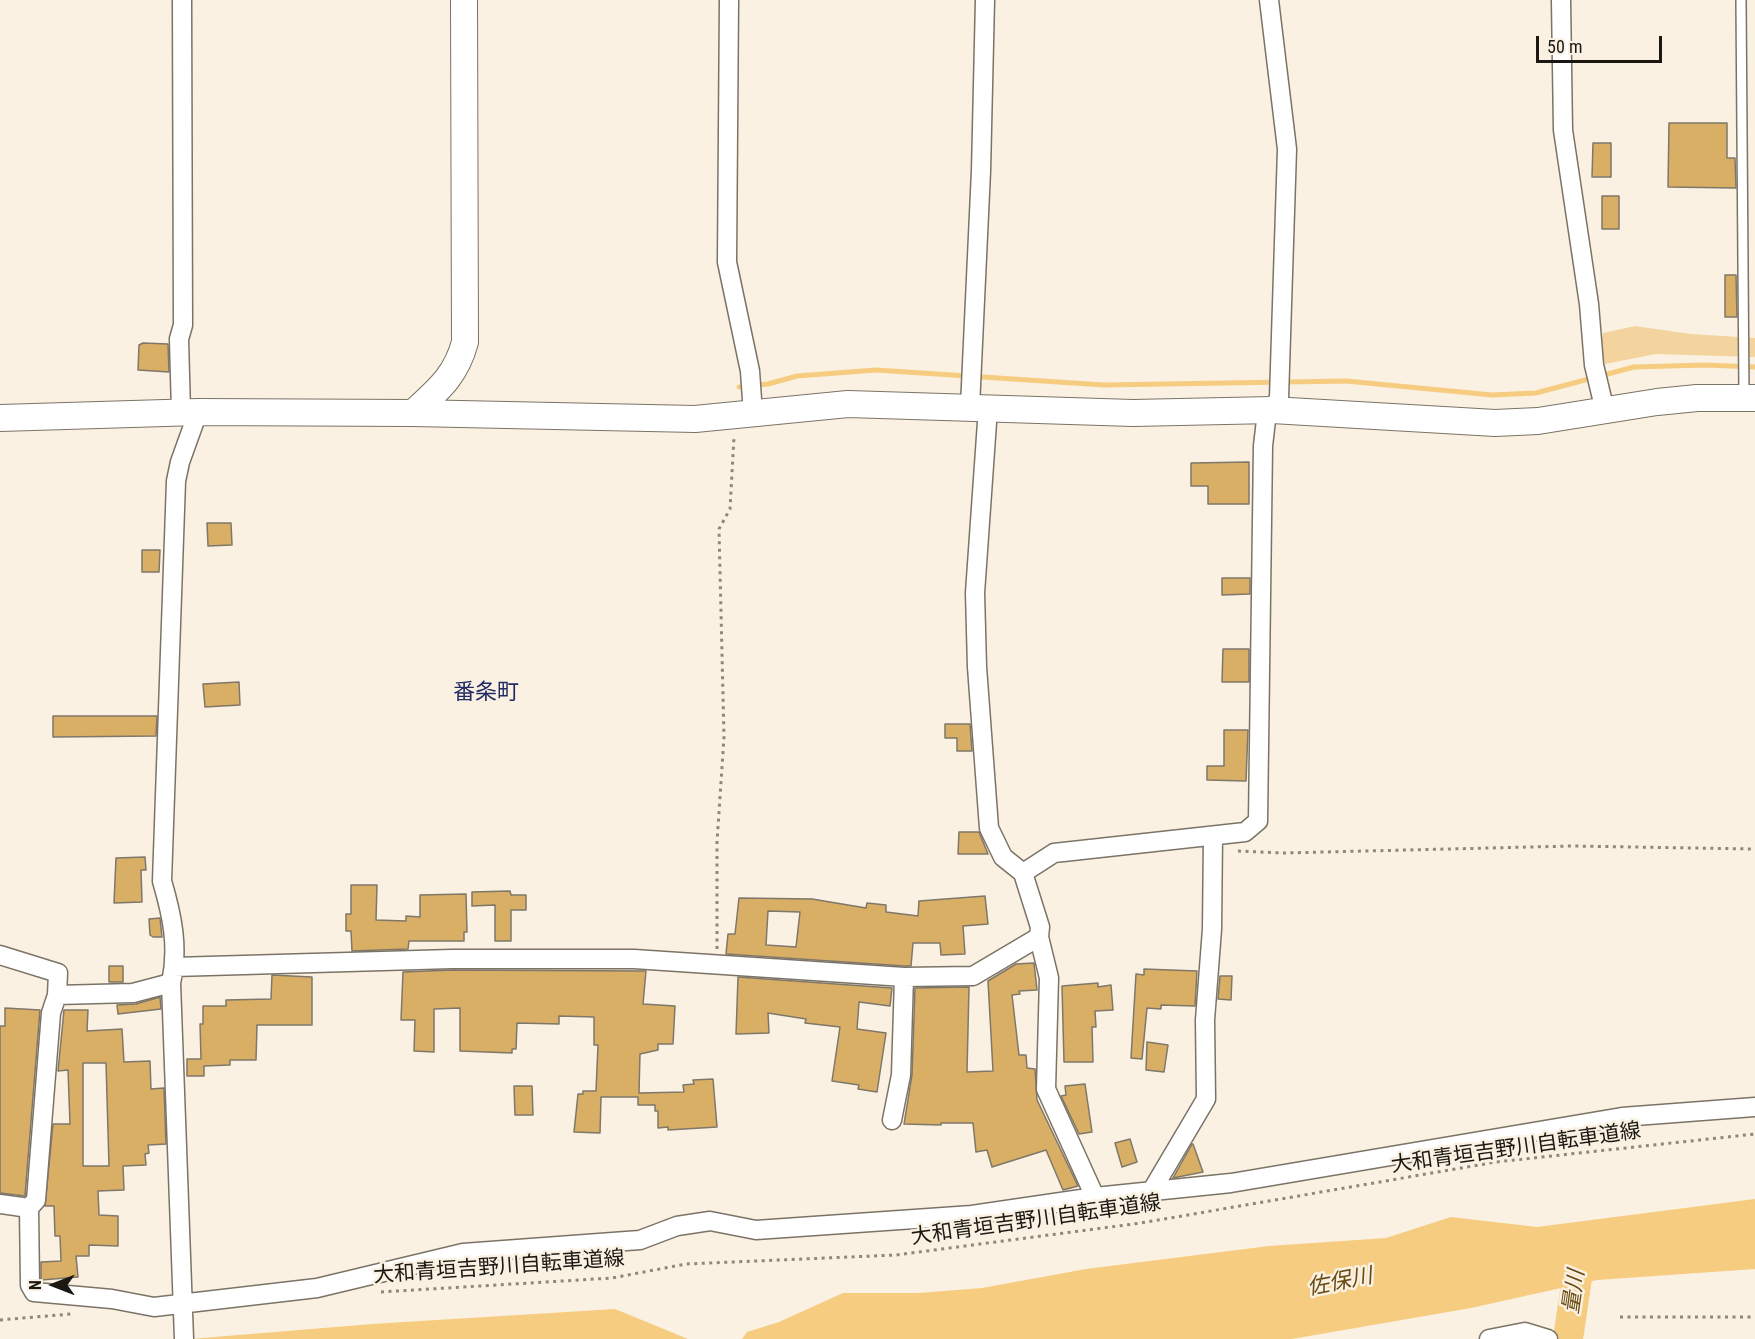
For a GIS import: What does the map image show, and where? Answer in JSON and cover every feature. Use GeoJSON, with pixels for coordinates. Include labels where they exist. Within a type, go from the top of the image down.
{"type":"FeatureCollection","features":[{"type":"Feature","properties":{"kind":"street"},"geometry":{"type":"LineString","coordinates":[[182,0],[183,325],[179,339],[190,412],[176,482],[162,881],[173,918],[184,1339]]}},
{"type":"Feature","properties":{"kind":"street"},"geometry":{"type":"LineString","coordinates":[[413,412],[452,375],[460,362],[465,342],[464,0]]}},
{"type":"Feature","properties":{"kind":"street"},"geometry":{"type":"LineString","coordinates":[[729,0],[727,262],[750,371],[742,416]]}},
{"type":"Feature","properties":{"kind":"street"},"geometry":{"type":"LineString","coordinates":[[985,0],[975,592],[977,667],[989,828],[1003,857],[1023,873],[1040,927],[1039,937],[1049,978],[1046,1089],[1095,1197]]}},
{"type":"Feature","properties":{"kind":"street"},"geometry":{"type":"LineString","coordinates":[[1023,873],[1054,853],[1245,832],[1258,821],[1263,446],[1266,420],[1279,398],[1287,149],[1269,0]]}},
{"type":"Feature","properties":{"kind":"street"},"geometry":{"type":"LineString","coordinates":[[1561,0],[1563,130],[1589,304],[1594,365],[1605,411]]}},
{"type":"Feature","properties":{"kind":"street"},"geometry":{"type":"LineString","coordinates":[[0,418],[190,412],[413,412],[608,418],[742,416],[848,404],[1133,414],[1272,410],[1495,423],[1538,421],[1687,399],[1749,398]]}},
{"type":"Feature","properties":{"kind":"street"},"geometry":{"type":"LineString","coordinates":[[1150,1192],[1206,1099],[1205,1020],[1212,929],[1213,836]]}},
{"type":"Feature","properties":{"kind":"street"},"geometry":{"type":"LineString","coordinates":[[57,995],[133,993],[173,975],[452,959],[634,959],[717,967],[904,977],[973,976],[1039,937]]}},
{"type":"Feature","properties":{"kind":"street"},"geometry":{"type":"LineString","coordinates":[[0,955],[58,973],[57,995],[51,1013],[36,1200],[29,1208],[30,1285],[34,1292],[112,1299],[154,1306],[183,1308],[316,1288],[463,1253],[640,1240],[677,1226],[710,1221],[756,1230],[972,1215],[1095,1197],[1231,1184],[1622,1117],[1755,1107]]}},
{"type":"Feature","properties":{"kind":"street"},"geometry":{"type":"LineString","coordinates":[[892,1120],[901,1075],[904,977]]}},
{"type":"Feature","properties":{"kind":"street"},"geometry":{"type":"LineString","coordinates":[[0,1204],[29,1208]]}},
{"type":"Feature","properties":{"kind":"street"},"geometry":{"type":"LineString","coordinates":[[1489,1339],[1525,1332],[1548,1339]]}},
{"type":"Feature","properties":{"kind":"lane"},"geometry":{"type":"LineString","coordinates":[[1741,0],[1749,398]]}},
{"type":"Feature","properties":{"kind":"path"},"geometry":{"type":"LineString","coordinates":[[717,967],[717,842],[724,737],[719,529],[730,509],[734,431],[742,416]]}},
{"type":"Feature","properties":{"kind":"path"},"geometry":{"type":"LineString","coordinates":[[1213,836],[1229,851],[1283,853],[1572,846],[1755,849]]}},
{"type":"Feature","properties":{"kind":"path","name":"大和青垣吉野川自転車道線"},"geometry":{"type":"LineString","coordinates":[[380,1292],[612,1278],[686,1264],[896,1255],[1141,1224],[1496,1162],[1755,1134]]}},
{"type":"Feature","properties":{"kind":"path"},"geometry":{"type":"LineString","coordinates":[[1620,1317],[1755,1317]]}},
{"type":"Feature","properties":{"kind":"shaded area"},"geometry":{"type":"Polygon","coordinates":[[[1635,326],[1691,334],[1755,338],[1755,357],[1656,354],[1605,364],[1600,345],[1603,333],[1635,326]]]}},
{"type":"Feature","properties":{"kind":"water","name":"佐保川"},"geometry":{"type":"Polygon","coordinates":[[[1755,1199],[1755,1269],[1597,1280],[1471,1308],[1292,1339],[742,1339],[747,1332],[779,1322],[843,1293],[919,1293],[982,1288],[1086,1269],[1269,1246],[1386,1238],[1451,1217],[1537,1227],[1755,1199]]]}},
{"type":"Feature","properties":{"kind":"water"},"geometry":{"type":"Polygon","coordinates":[[[615,1309],[688,1339],[190,1339],[372,1324],[615,1309]]]}},
{"type":"Feature","properties":{"kind":"building"},"geometry":{"type":"Polygon","coordinates":[[[1669,123],[1727,123],[1727,158],[1735,158],[1736,188],[1668,187],[1669,123]]]}},
{"type":"Feature","properties":{"kind":"building"},"geometry":{"type":"Polygon","coordinates":[[[1593,143],[1611,143],[1611,177],[1592,177],[1593,143]]]}},
{"type":"Feature","properties":{"kind":"building"},"geometry":{"type":"Polygon","coordinates":[[[1602,196],[1619,196],[1619,229],[1602,229],[1602,196]]]}},
{"type":"Feature","properties":{"kind":"building"},"geometry":{"type":"Polygon","coordinates":[[[1725,275],[1736,275],[1737,317],[1725,317],[1725,275]]]}},
{"type":"Feature","properties":{"kind":"building"},"geometry":{"type":"Polygon","coordinates":[[[143,343],[168,344],[169,372],[138,370],[139,345],[143,343]]]}},
{"type":"Feature","properties":{"kind":"building"},"geometry":{"type":"Polygon","coordinates":[[[1249,462],[1249,504],[1208,504],[1208,486],[1191,486],[1191,463],[1249,462]]]}},
{"type":"Feature","properties":{"kind":"building"},"geometry":{"type":"Polygon","coordinates":[[[207,523],[231,523],[232,545],[208,546],[207,523]]]}},
{"type":"Feature","properties":{"kind":"building"},"geometry":{"type":"Polygon","coordinates":[[[142,550],[160,550],[159,572],[142,572],[142,550]]]}},
{"type":"Feature","properties":{"kind":"building"},"geometry":{"type":"Polygon","coordinates":[[[1222,578],[1250,578],[1250,594],[1222,595],[1222,578]]]}},
{"type":"Feature","properties":{"kind":"building"},"geometry":{"type":"Polygon","coordinates":[[[1223,649],[1249,649],[1249,682],[1222,682],[1223,649]]]}},
{"type":"Feature","properties":{"kind":"building"},"geometry":{"type":"Polygon","coordinates":[[[239,682],[240,705],[205,707],[203,684],[239,682]]]}},
{"type":"Feature","properties":{"kind":"building"},"geometry":{"type":"Polygon","coordinates":[[[53,716],[157,716],[156,736],[53,737],[53,716]]]}},
{"type":"Feature","properties":{"kind":"building"},"geometry":{"type":"Polygon","coordinates":[[[945,724],[970,724],[972,751],[957,751],[957,738],[945,738],[945,724]]]}},
{"type":"Feature","properties":{"kind":"building"},"geometry":{"type":"Polygon","coordinates":[[[1224,730],[1248,730],[1246,781],[1207,780],[1207,766],[1224,766],[1224,730]]]}},
{"type":"Feature","properties":{"kind":"building"},"geometry":{"type":"Polygon","coordinates":[[[959,832],[979,832],[988,854],[958,854],[959,832]]]}},
{"type":"Feature","properties":{"kind":"building"},"geometry":{"type":"Polygon","coordinates":[[[145,857],[146,870],[141,870],[142,902],[114,903],[116,858],[145,857]]]}},
{"type":"Feature","properties":{"kind":"building"},"geometry":{"type":"Polygon","coordinates":[[[351,885],[377,885],[376,920],[406,921],[406,916],[420,917],[420,895],[466,894],[467,932],[464,932],[464,941],[409,941],[408,949],[352,951],[351,931],[346,931],[346,914],[351,914],[351,885]]]}},
{"type":"Feature","properties":{"kind":"building"},"geometry":{"type":"Polygon","coordinates":[[[510,891],[511,895],[526,895],[526,910],[511,910],[511,941],[495,941],[495,905],[472,906],[472,892],[510,891]]]}},
{"type":"Feature","properties":{"kind":"building"},"geometry":{"type":"Polygon","coordinates":[[[985,896],[988,924],[963,926],[965,954],[941,955],[940,943],[913,943],[911,966],[726,954],[728,934],[735,934],[739,898],[812,899],[866,908],[867,903],[886,905],[886,912],[918,916],[919,901],[985,896]],[[768,911],[766,945],[796,947],[800,912],[768,911]]]}},
{"type":"Feature","properties":{"kind":"building"},"geometry":{"type":"Polygon","coordinates":[[[160,918],[162,937],[153,937],[150,935],[149,919],[160,918]]]}},
{"type":"Feature","properties":{"kind":"building"},"geometry":{"type":"Polygon","coordinates":[[[1034,963],[1037,990],[1019,991],[1020,994],[1012,995],[1019,1055],[1026,1055],[1027,1068],[1035,1069],[1037,1100],[1078,1186],[1063,1190],[1046,1150],[992,1167],[987,1150],[976,1152],[973,1123],[904,1124],[912,1075],[915,988],[969,987],[967,1072],[993,1071],[988,981],[1016,964],[1034,963]]]}},
{"type":"Feature","properties":{"kind":"building"},"geometry":{"type":"Polygon","coordinates":[[[109,966],[123,966],[123,982],[109,982],[109,966]]]}},
{"type":"Feature","properties":{"kind":"building"},"geometry":{"type":"Polygon","coordinates":[[[1144,969],[1197,971],[1195,1006],[1161,1005],[1161,1009],[1147,1008],[1142,1059],[1131,1058],[1136,974],[1144,975],[1144,969]]]}},
{"type":"Feature","properties":{"kind":"building"},"geometry":{"type":"Polygon","coordinates":[[[646,971],[643,1004],[675,1006],[673,1044],[658,1044],[658,1050],[640,1054],[639,1093],[684,1092],[683,1085],[694,1084],[693,1080],[713,1079],[717,1127],[668,1130],[668,1127],[658,1128],[658,1111],[655,1111],[655,1105],[638,1105],[638,1097],[601,1097],[600,1133],[574,1132],[578,1094],[583,1094],[583,1091],[596,1091],[598,1045],[594,1045],[594,1017],[559,1016],[559,1024],[517,1023],[516,1049],[512,1049],[512,1053],[460,1051],[460,1008],[434,1009],[434,1052],[414,1051],[415,1020],[401,1020],[403,972],[646,971]]]}},
{"type":"Feature","properties":{"kind":"building"},"geometry":{"type":"Polygon","coordinates":[[[272,975],[312,977],[312,1025],[257,1025],[256,1060],[230,1060],[230,1065],[204,1066],[204,1076],[187,1076],[187,1059],[201,1059],[200,1024],[203,1024],[203,1006],[226,1006],[226,1000],[271,999],[272,975]]]}},
{"type":"Feature","properties":{"kind":"building"},"geometry":{"type":"Polygon","coordinates":[[[1220,976],[1232,976],[1231,1000],[1218,999],[1220,976]]]}},
{"type":"Feature","properties":{"kind":"building"},"geometry":{"type":"Polygon","coordinates":[[[738,977],[892,988],[890,1006],[859,1002],[857,1029],[886,1033],[877,1092],[858,1089],[859,1085],[832,1081],[840,1027],[805,1023],[806,1019],[768,1013],[769,1033],[736,1034],[738,977]]]}},
{"type":"Feature","properties":{"kind":"building"},"geometry":{"type":"Polygon","coordinates":[[[1098,983],[1098,987],[1111,985],[1113,1010],[1095,1011],[1096,1027],[1092,1027],[1093,1062],[1064,1062],[1062,986],[1098,983]]]}},
{"type":"Feature","properties":{"kind":"building"},"geometry":{"type":"Polygon","coordinates":[[[160,997],[161,1009],[118,1014],[117,1005],[136,1004],[160,997]]]}},
{"type":"Feature","properties":{"kind":"building"},"geometry":{"type":"Polygon","coordinates":[[[5,1008],[40,1010],[25,1196],[0,1193],[0,1026],[5,1026],[5,1008]]]}},
{"type":"Feature","properties":{"kind":"building"},"geometry":{"type":"Polygon","coordinates":[[[64,1010],[88,1010],[87,1031],[122,1029],[124,1062],[150,1061],[151,1089],[164,1088],[166,1144],[148,1145],[149,1153],[145,1154],[146,1165],[123,1166],[124,1190],[98,1191],[99,1215],[118,1216],[118,1246],[89,1245],[89,1256],[76,1256],[78,1277],[41,1280],[41,1262],[61,1261],[60,1236],[55,1236],[54,1206],[45,1206],[53,1124],[70,1124],[68,1070],[58,1071],[64,1010]],[[83,1063],[83,1166],[109,1166],[106,1063],[83,1063]]]}},
{"type":"Feature","properties":{"kind":"building"},"geometry":{"type":"Polygon","coordinates":[[[1147,1042],[1168,1045],[1164,1072],[1146,1070],[1147,1042]]]}},
{"type":"Feature","properties":{"kind":"building"},"geometry":{"type":"Polygon","coordinates":[[[1085,1084],[1092,1132],[1079,1134],[1061,1096],[1066,1095],[1065,1086],[1085,1084]]]}},
{"type":"Feature","properties":{"kind":"building"},"geometry":{"type":"Polygon","coordinates":[[[514,1086],[532,1086],[533,1115],[515,1115],[514,1086]]]}},
{"type":"Feature","properties":{"kind":"building"},"geometry":{"type":"Polygon","coordinates":[[[1130,1139],[1137,1162],[1122,1167],[1115,1143],[1130,1139]]]}},
{"type":"Feature","properties":{"kind":"building"},"geometry":{"type":"Polygon","coordinates":[[[1192,1144],[1203,1172],[1173,1178],[1192,1144]]]}},
{"type":"Feature","properties":{"kind":"waterway"},"geometry":{"type":"LineString","coordinates":[[739,387],[768,384],[797,376],[876,370],[1104,385],[1346,381],[1492,395],[1536,393],[1634,367],[1705,365],[1755,367]]}},
{"type":"Feature","properties":{"kind":"waterway","name":"量川"},"geometry":{"type":"LineString","coordinates":[[1568,1339],[1582,1244]]}},
{"type":"Feature","properties":{"kind":"district","name":"番条町"},"geometry":{"type":"Point","coordinates":[486,693]}}]}
